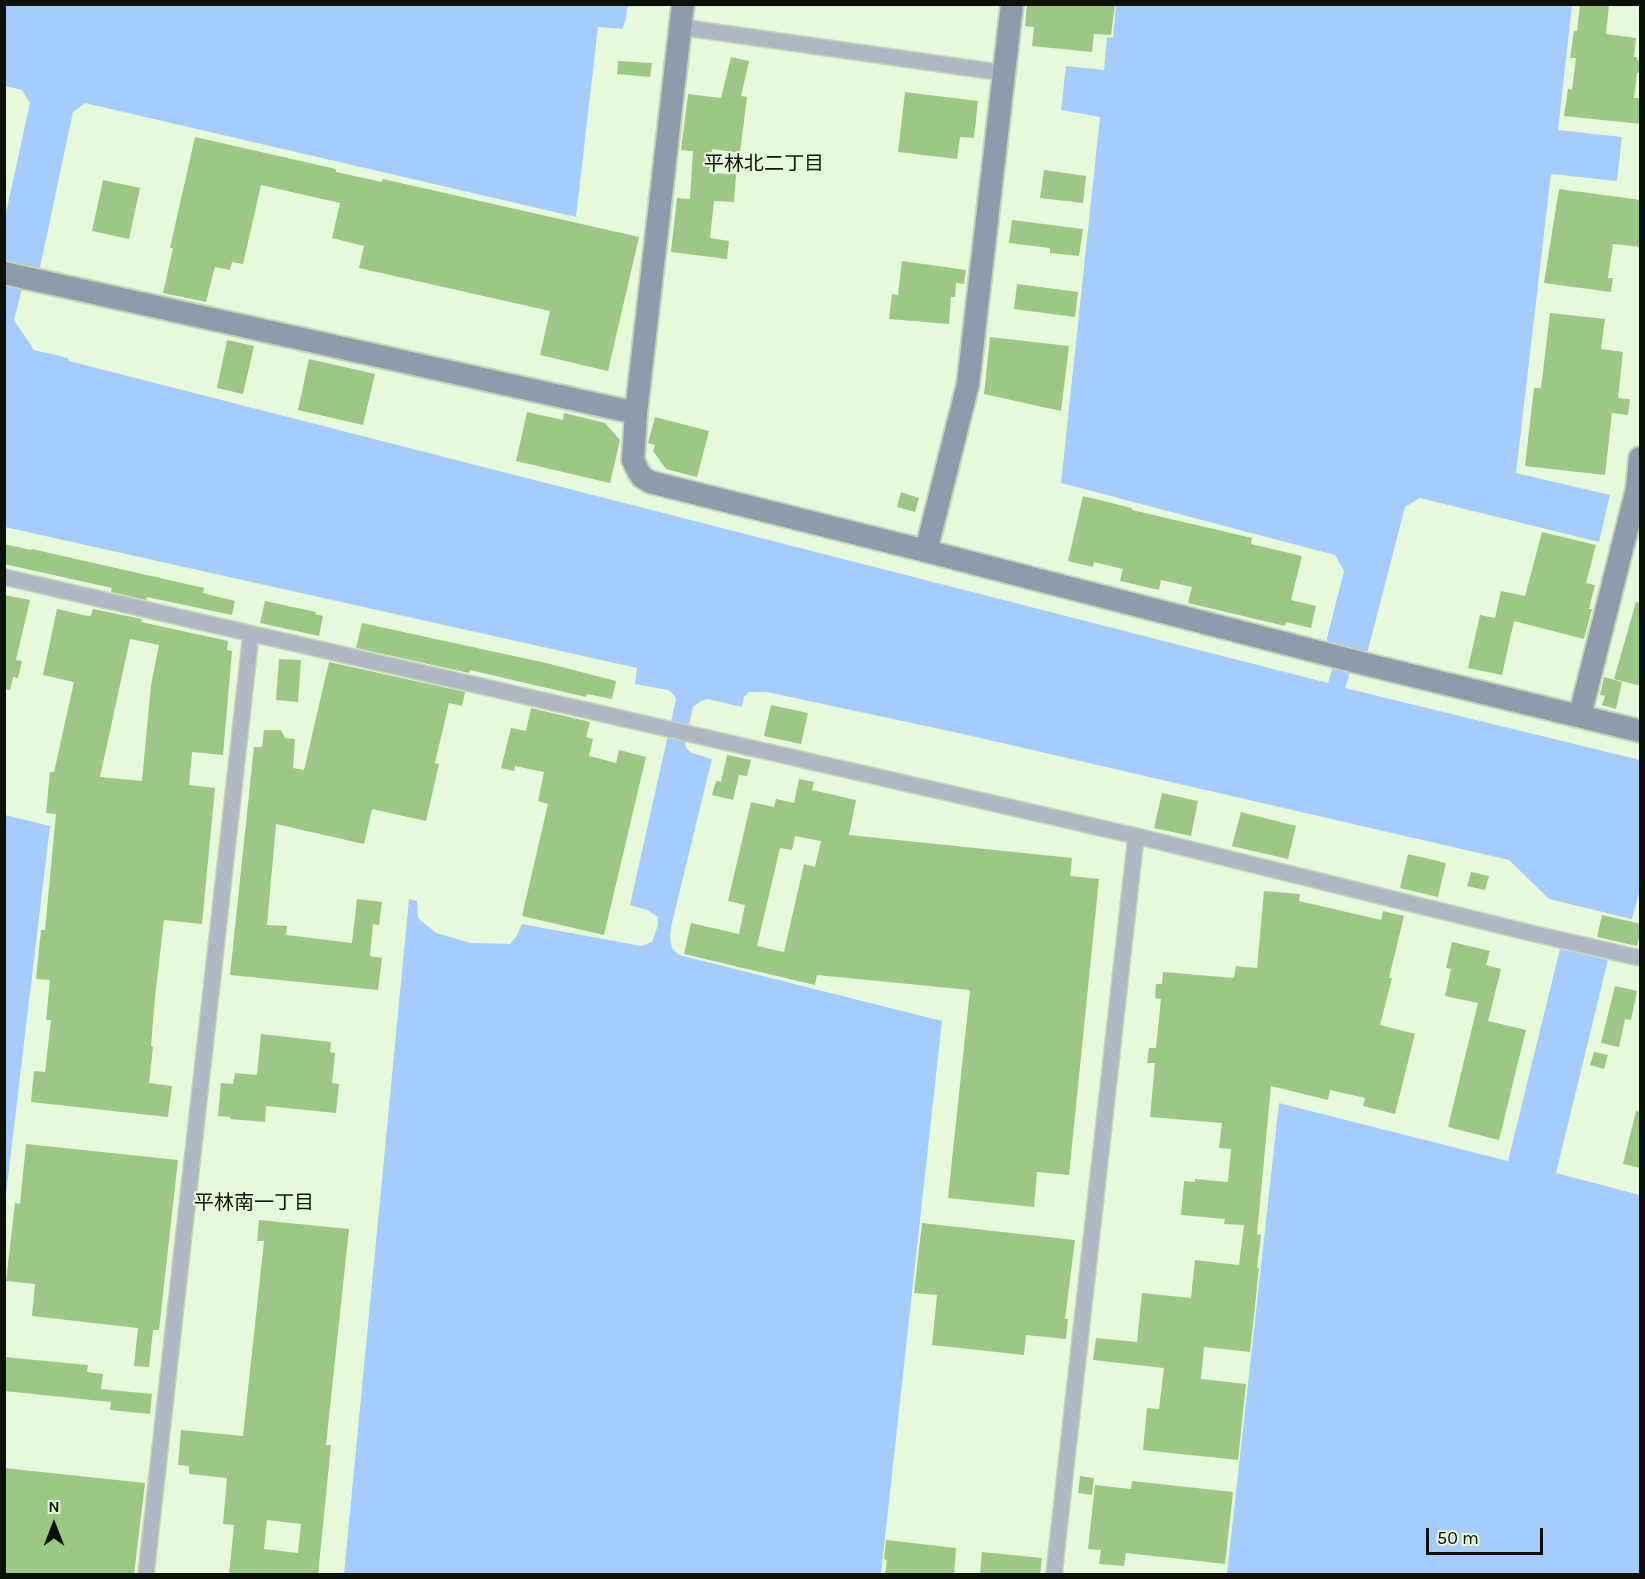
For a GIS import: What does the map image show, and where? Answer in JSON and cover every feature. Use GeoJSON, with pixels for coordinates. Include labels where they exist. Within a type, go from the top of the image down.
{"type":"FeatureCollection","features":[{"type":"Feature","properties":{"kind":"street"},"geometry":{"type":"LineString","coordinates":[[683,4],[636,413],[633,460],[642,477],[650,482],[1369,665],[1641,731]]}},
{"type":"Feature","properties":{"kind":"street"},"geometry":{"type":"LineString","coordinates":[[926,551],[968,384],[1012,4]]}},
{"type":"Feature","properties":{"kind":"street"},"geometry":{"type":"LineString","coordinates":[[680,27],[1004,73]]}},
{"type":"Feature","properties":{"kind":"street"},"geometry":{"type":"LineString","coordinates":[[4,273],[636,413]]}},
{"type":"Feature","properties":{"kind":"street"},"geometry":{"type":"LineString","coordinates":[[1580,716],[1637,489],[1641,458]]}},
{"type":"Feature","properties":{"kind":"street"},"geometry":{"type":"LineString","coordinates":[[4,577],[1136,836],[1633,956]]}},
{"type":"Feature","properties":{"kind":"street"},"geometry":{"type":"LineString","coordinates":[[146,1575],[251,634]]}},
{"type":"Feature","properties":{"kind":"street"},"geometry":{"type":"LineString","coordinates":[[1054,1575],[1136,836]]}},
{"type":"Feature","properties":{"kind":"water"},"geometry":{"type":"Polygon","coordinates":[[[5,5],[630,5],[627,8],[622,29],[598,27],[576,217],[85,103],[73,112],[36,286],[23,285],[14,320],[34,350],[68,358],[69,361],[1328,683],[1332,670],[1327,638],[1344,571],[1335,555],[1061,483],[1100,117],[1061,110],[1066,66],[1104,70],[1107,37],[1113,38],[1116,5],[1572,5],[1558,130],[1622,137],[1617,181],[1551,174],[1516,473],[1610,495],[1599,542],[1420,498],[1405,507],[1368,650],[1350,673],[1345,688],[1640,760],[1640,893],[1632,919],[1549,899],[1509,860],[963,734],[767,692],[749,692],[744,697],[742,707],[708,699],[701,701],[693,707],[685,743],[686,748],[692,753],[712,759],[671,927],[672,948],[679,955],[942,1021],[881,1574],[344,1574],[409,899],[417,901],[418,918],[436,933],[471,943],[510,944],[522,924],[641,946],[652,942],[658,925],[658,917],[647,910],[630,905],[676,699],[668,690],[635,684],[637,668],[5,527],[5,217],[30,103],[22,90],[5,86],[5,5]]]}},
{"type":"Feature","properties":{"kind":"water"},"geometry":{"type":"Polygon","coordinates":[[[4,815],[50,826],[5,1202],[4,815]]]}},
{"type":"Feature","properties":{"kind":"water"},"geometry":{"type":"Polygon","coordinates":[[[1560,949],[1608,960],[1556,1173],[1640,1195],[1640,1574],[1227,1574],[1279,1103],[1508,1161],[1560,949]]]}},
{"type":"Feature","properties":{"kind":"building"},"geometry":{"type":"Polygon","coordinates":[[[1027,4],[1115,4],[1111,35],[1094,34],[1092,52],[1032,46],[1034,27],[1025,26],[1027,4]]]}},
{"type":"Feature","properties":{"kind":"building"},"geometry":{"type":"Polygon","coordinates":[[[1580,4],[1609,4],[1606,34],[1636,38],[1634,57],[1641,61],[1641,73],[1637,73],[1634,98],[1641,98],[1641,124],[1564,116],[1568,89],[1572,90],[1576,58],[1570,58],[1574,31],[1577,31],[1580,4]]]}},
{"type":"Feature","properties":{"kind":"building"},"geometry":{"type":"Polygon","coordinates":[[[731,57],[749,61],[741,96],[747,97],[740,153],[712,149],[709,173],[736,174],[734,202],[714,201],[710,238],[729,241],[727,259],[671,252],[677,198],[690,199],[693,151],[681,150],[688,94],[721,98],[731,57]]]}},
{"type":"Feature","properties":{"kind":"building"},"geometry":{"type":"Polygon","coordinates":[[[618,61],[652,63],[650,77],[617,74],[618,61]]]}},
{"type":"Feature","properties":{"kind":"building"},"geometry":{"type":"Polygon","coordinates":[[[905,92],[978,101],[974,138],[960,137],[957,159],[898,152],[905,92]]]}},
{"type":"Feature","properties":{"kind":"building"},"geometry":{"type":"Polygon","coordinates":[[[195,137],[336,169],[336,172],[382,182],[383,179],[639,237],[608,371],[540,355],[550,311],[359,268],[364,246],[332,238],[340,203],[261,185],[243,264],[232,262],[230,270],[215,267],[206,302],[163,293],[173,248],[170,248],[195,137]]]}},
{"type":"Feature","properties":{"kind":"building"},"geometry":{"type":"Polygon","coordinates":[[[1044,170],[1086,176],[1083,203],[1040,198],[1044,170]]]}},
{"type":"Feature","properties":{"kind":"building"},"geometry":{"type":"Polygon","coordinates":[[[103,180],[140,188],[129,239],[92,231],[103,180]]]}},
{"type":"Feature","properties":{"kind":"building"},"geometry":{"type":"Polygon","coordinates":[[[1559,189],[1641,200],[1641,247],[1613,244],[1608,278],[1613,278],[1611,292],[1544,283],[1559,189]]]}},
{"type":"Feature","properties":{"kind":"building"},"geometry":{"type":"Polygon","coordinates":[[[1012,220],[1083,229],[1079,256],[1050,253],[1050,248],[1009,243],[1012,220]]]}},
{"type":"Feature","properties":{"kind":"building"},"geometry":{"type":"Polygon","coordinates":[[[902,261],[966,270],[964,284],[956,283],[955,297],[951,297],[949,324],[889,319],[892,294],[898,295],[902,261]]]}},
{"type":"Feature","properties":{"kind":"building"},"geometry":{"type":"Polygon","coordinates":[[[1017,284],[1078,292],[1075,317],[1014,309],[1017,284]]]}},
{"type":"Feature","properties":{"kind":"building"},"geometry":{"type":"Polygon","coordinates":[[[1550,313],[1605,319],[1601,349],[1623,352],[1618,398],[1630,399],[1628,415],[1612,413],[1605,475],[1525,466],[1534,388],[1541,388],[1550,313]]]}},
{"type":"Feature","properties":{"kind":"building"},"geometry":{"type":"Polygon","coordinates":[[[990,337],[1069,346],[1061,411],[984,394],[990,337]]]}},
{"type":"Feature","properties":{"kind":"building"},"geometry":{"type":"Polygon","coordinates":[[[227,340],[254,346],[243,394],[217,388],[227,340]]]}},
{"type":"Feature","properties":{"kind":"building"},"geometry":{"type":"Polygon","coordinates":[[[309,359],[375,374],[363,425],[298,410],[309,359]]]}},
{"type":"Feature","properties":{"kind":"building"},"geometry":{"type":"Polygon","coordinates":[[[527,412],[563,420],[564,413],[605,423],[620,440],[610,483],[516,461],[527,412]]]}},
{"type":"Feature","properties":{"kind":"building"},"geometry":{"type":"Polygon","coordinates":[[[655,417],[709,431],[697,477],[666,469],[653,451],[655,445],[648,443],[655,417]]]}},
{"type":"Feature","properties":{"kind":"building"},"geometry":{"type":"Polygon","coordinates":[[[901,492],[919,498],[915,512],[897,507],[901,492]]]}},
{"type":"Feature","properties":{"kind":"building"},"geometry":{"type":"Polygon","coordinates":[[[1083,496],[1252,538],[1251,544],[1302,556],[1291,600],[1316,606],[1311,628],[1286,622],[1285,626],[1188,603],[1192,587],[1161,580],[1159,590],[1120,581],[1123,569],[1094,562],[1093,567],[1068,561],[1083,496]]]}},
{"type":"Feature","properties":{"kind":"building"},"geometry":{"type":"Polygon","coordinates":[[[1542,532],[1596,545],[1586,583],[1595,585],[1589,609],[1592,609],[1584,639],[1514,621],[1502,675],[1468,668],[1480,615],[1495,618],[1501,591],[1525,596],[1542,532]]]}},
{"type":"Feature","properties":{"kind":"building"},"geometry":{"type":"Polygon","coordinates":[[[4,544],[204,588],[203,593],[235,601],[232,615],[147,597],[146,600],[111,592],[112,588],[4,564],[4,544]]]}},
{"type":"Feature","properties":{"kind":"building"},"geometry":{"type":"Polygon","coordinates":[[[4,595],[30,600],[16,660],[22,661],[18,678],[13,677],[10,690],[4,689],[4,595]]]}},
{"type":"Feature","properties":{"kind":"building"},"geometry":{"type":"Polygon","coordinates":[[[265,601],[316,612],[315,614],[323,616],[319,636],[260,623],[265,601]]]}},
{"type":"Feature","properties":{"kind":"building"},"geometry":{"type":"Polygon","coordinates":[[[1636,602],[1641,603],[1641,686],[1614,679],[1636,602]]]}},
{"type":"Feature","properties":{"kind":"building"},"geometry":{"type":"Polygon","coordinates":[[[57,609],[91,616],[93,609],[142,619],[141,622],[228,641],[227,650],[232,651],[223,755],[192,752],[189,785],[215,788],[202,924],[164,920],[155,997],[149,1083],[172,1086],[168,1117],[31,1102],[34,1071],[45,1072],[51,1020],[46,1020],[50,980],[36,979],[41,930],[45,930],[56,814],[46,813],[50,772],[54,772],[74,682],[43,675],[57,609]],[[130,639],[100,777],[142,781],[151,685],[159,645],[130,639]]]}},
{"type":"Feature","properties":{"kind":"building"},"geometry":{"type":"Polygon","coordinates":[[[362,623],[546,663],[616,681],[612,699],[587,694],[586,697],[470,670],[469,673],[356,648],[362,623]]]}},
{"type":"Feature","properties":{"kind":"building"},"geometry":{"type":"Polygon","coordinates":[[[279,659],[301,660],[298,702],[276,700],[279,659]]]}},
{"type":"Feature","properties":{"kind":"building"},"geometry":{"type":"Polygon","coordinates":[[[329,662],[465,692],[462,706],[449,703],[435,763],[439,764],[426,821],[372,809],[364,844],[276,824],[267,925],[287,926],[286,935],[352,943],[357,899],[382,902],[379,925],[373,924],[370,956],[382,958],[378,990],[230,975],[254,747],[262,747],[264,730],[281,730],[285,738],[295,739],[293,768],[304,770],[329,662]]]}},
{"type":"Feature","properties":{"kind":"building"},"geometry":{"type":"Polygon","coordinates":[[[1604,677],[1622,682],[1616,709],[1602,705],[1605,696],[1600,695],[1604,677]]]}},
{"type":"Feature","properties":{"kind":"building"},"geometry":{"type":"Polygon","coordinates":[[[771,705],[808,713],[801,744],[764,736],[771,705]]]}},
{"type":"Feature","properties":{"kind":"building"},"geometry":{"type":"Polygon","coordinates":[[[531,708],[590,722],[586,737],[593,739],[589,756],[616,763],[619,750],[646,757],[604,935],[522,916],[548,804],[538,801],[544,772],[515,766],[514,771],[501,768],[511,728],[526,731],[531,708]]]}},
{"type":"Feature","properties":{"kind":"building"},"geometry":{"type":"Polygon","coordinates":[[[727,755],[751,760],[747,776],[739,775],[733,800],[712,795],[716,781],[721,782],[727,755]]]}},
{"type":"Feature","properties":{"kind":"building"},"geometry":{"type":"Polygon","coordinates":[[[799,779],[814,782],[812,790],[856,800],[849,835],[1072,858],[1070,876],[1099,879],[1069,1175],[1037,1172],[1034,1207],[948,1198],[970,990],[817,975],[815,985],[684,954],[691,923],[739,934],[745,905],[728,901],[751,802],[774,807],[776,799],[794,803],[799,779]],[[795,836],[792,850],[780,848],[757,946],[784,952],[804,864],[815,867],[821,841],[795,836]]]}},
{"type":"Feature","properties":{"kind":"building"},"geometry":{"type":"Polygon","coordinates":[[[1162,793],[1198,801],[1191,836],[1154,828],[1162,793]]]}},
{"type":"Feature","properties":{"kind":"building"},"geometry":{"type":"Polygon","coordinates":[[[1241,812],[1296,826],[1288,859],[1232,846],[1241,812]]]}},
{"type":"Feature","properties":{"kind":"building"},"geometry":{"type":"Polygon","coordinates":[[[1408,854],[1446,863],[1438,897],[1400,888],[1408,854]]]}},
{"type":"Feature","properties":{"kind":"building"},"geometry":{"type":"Polygon","coordinates":[[[1471,872],[1489,876],[1485,890],[1467,886],[1471,872]]]}},
{"type":"Feature","properties":{"kind":"building"},"geometry":{"type":"Polygon","coordinates":[[[1264,891],[1300,894],[1299,901],[1381,920],[1383,911],[1404,916],[1380,1025],[1415,1034],[1395,1114],[1363,1106],[1365,1098],[1330,1090],[1328,1100],[1271,1086],[1257,1234],[1261,1235],[1257,1268],[1259,1268],[1250,1352],[1204,1347],[1201,1379],[1246,1384],[1238,1460],[1143,1450],[1147,1408],[1159,1409],[1164,1368],[1093,1360],[1096,1338],[1137,1342],[1142,1293],[1191,1298],[1195,1260],[1239,1265],[1244,1225],[1224,1224],[1225,1219],[1181,1215],[1184,1181],[1195,1182],[1195,1179],[1228,1182],[1231,1149],[1219,1148],[1222,1123],[1150,1117],[1155,1063],[1147,1063],[1149,1048],[1156,1048],[1161,999],[1155,998],[1156,984],[1162,984],[1163,972],[1234,978],[1236,966],[1257,968],[1264,891]]]}},
{"type":"Feature","properties":{"kind":"building"},"geometry":{"type":"Polygon","coordinates":[[[1602,915],[1641,924],[1637,946],[1597,937],[1602,915]]]}},
{"type":"Feature","properties":{"kind":"building"},"geometry":{"type":"Polygon","coordinates":[[[1452,942],[1490,951],[1486,965],[1501,969],[1488,1021],[1526,1030],[1499,1140],[1448,1127],[1478,1003],[1445,996],[1451,969],[1446,968],[1452,942]]]}},
{"type":"Feature","properties":{"kind":"building"},"geometry":{"type":"Polygon","coordinates":[[[1615,986],[1637,991],[1631,1020],[1625,1019],[1619,1047],[1601,1043],[1615,986]]]}},
{"type":"Feature","properties":{"kind":"building"},"geometry":{"type":"Polygon","coordinates":[[[261,1034],[331,1042],[330,1052],[335,1053],[332,1083],[339,1084],[336,1113],[266,1106],[265,1122],[218,1116],[221,1083],[233,1084],[235,1073],[257,1075],[261,1034]]]}},
{"type":"Feature","properties":{"kind":"building"},"geometry":{"type":"Polygon","coordinates":[[[1594,1052],[1608,1055],[1604,1069],[1590,1065],[1594,1052]]]}},
{"type":"Feature","properties":{"kind":"building"},"geometry":{"type":"Polygon","coordinates":[[[1636,1111],[1641,1112],[1641,1168],[1623,1164],[1636,1111]]]}},
{"type":"Feature","properties":{"kind":"building"},"geometry":{"type":"Polygon","coordinates":[[[26,1144],[178,1160],[159,1330],[153,1330],[149,1367],[134,1366],[138,1328],[32,1316],[35,1284],[6,1281],[15,1203],[20,1204],[26,1144]]]}},
{"type":"Feature","properties":{"kind":"building"},"geometry":{"type":"Polygon","coordinates":[[[259,1220],[349,1229],[326,1445],[331,1445],[318,1575],[229,1575],[234,1525],[223,1524],[227,1478],[189,1474],[189,1466],[178,1465],[181,1430],[243,1436],[264,1241],[257,1241],[259,1220]],[[267,1520],[264,1549],[298,1553],[301,1524],[267,1520]]]}},
{"type":"Feature","properties":{"kind":"building"},"geometry":{"type":"Polygon","coordinates":[[[922,1223],[1075,1240],[1065,1319],[1068,1319],[1066,1339],[1026,1335],[1024,1355],[932,1345],[937,1295],[914,1293],[922,1223]]]}},
{"type":"Feature","properties":{"kind":"building"},"geometry":{"type":"Polygon","coordinates":[[[4,1357],[88,1365],[87,1372],[103,1374],[101,1389],[152,1394],[150,1414],[110,1410],[111,1402],[4,1391],[4,1357]]]}},
{"type":"Feature","properties":{"kind":"building"},"geometry":{"type":"Polygon","coordinates":[[[4,1468],[145,1483],[134,1575],[4,1575],[4,1468]]]}},
{"type":"Feature","properties":{"kind":"building"},"geometry":{"type":"Polygon","coordinates":[[[1080,1476],[1094,1478],[1092,1495],[1078,1493],[1080,1476]]]}},
{"type":"Feature","properties":{"kind":"building"},"geometry":{"type":"Polygon","coordinates":[[[1132,1481],[1233,1492],[1225,1564],[1126,1553],[1124,1566],[1099,1564],[1101,1550],[1088,1549],[1095,1485],[1131,1489],[1132,1481]]]}},
{"type":"Feature","properties":{"kind":"building"},"geometry":{"type":"Polygon","coordinates":[[[886,1540],[956,1548],[954,1575],[885,1575],[886,1540]]]}},
{"type":"Feature","properties":{"kind":"building"},"geometry":{"type":"Polygon","coordinates":[[[982,1552],[1042,1558],[1040,1575],[980,1575],[982,1552]]]}},
{"type":"Feature","properties":{"kind":"district","name":"平林北二丁目"},"geometry":{"type":"Point","coordinates":[764,164]}},
{"type":"Feature","properties":{"kind":"district","name":"平林南一丁目"},"geometry":{"type":"Point","coordinates":[254,1203]}}]}
